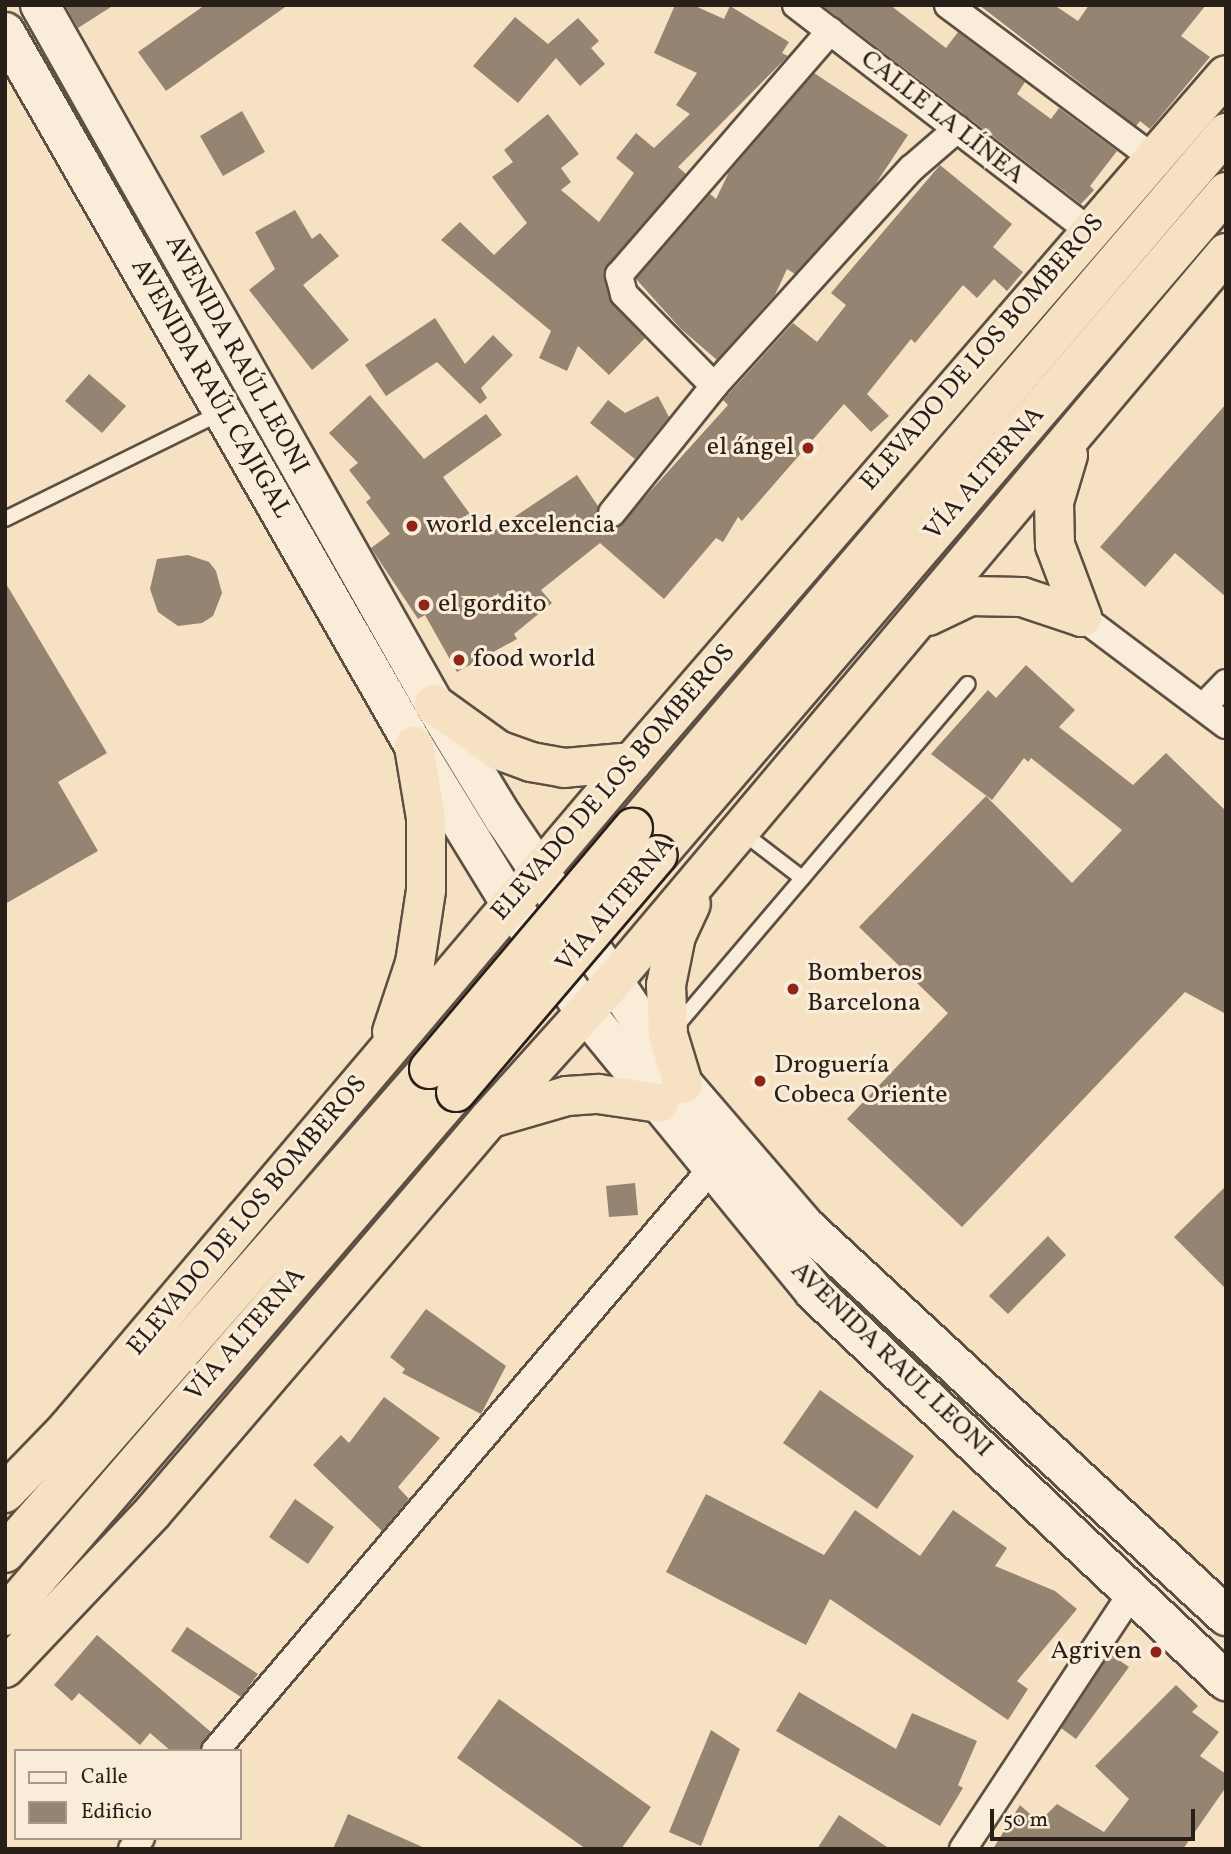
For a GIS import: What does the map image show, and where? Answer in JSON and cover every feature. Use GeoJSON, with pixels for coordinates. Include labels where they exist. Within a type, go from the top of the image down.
{"type":"FeatureCollection","features":[{"type":"Feature","properties":{"kind":"highway","name":"ELEVADO DE LOS BOMBEROS"},"geometry":{"type":"LineString","coordinates":[[5,1493],[66,1430],[632,762],[1088,230],[1226,75]]}},
{"type":"Feature","properties":{"kind":"highway","name":"VÍA ALTERNA"},"geometry":{"type":"LineString","coordinates":[[633,828],[1226,133]]}},
{"type":"Feature","properties":{"kind":"highway","name":"VÍA ALTERNA"},"geometry":{"type":"LineString","coordinates":[[5,1616],[443,1081],[658,856],[1226,192]]}},
{"type":"Feature","properties":{"kind":"highway"},"geometry":{"type":"LineString","coordinates":[[5,1668],[152,1513],[489,1119],[586,1013],[732,836],[1072,441],[1226,253]]}},
{"type":"Feature","properties":{"kind":"highway"},"geometry":{"type":"LineString","coordinates":[[1072,441],[1054,502],[1055,545],[1082,617]]}},
{"type":"Feature","properties":{"kind":"highway"},"geometry":{"type":"LineString","coordinates":[[920,620],[970,596],[1022,597],[1082,617]]}},
{"type":"Feature","properties":{"kind":"highway"},"geometry":{"type":"LineString","coordinates":[[434,704],[489,744],[531,762],[564,768],[632,762]]}},
{"type":"Feature","properties":{"kind":"highway"},"geometry":{"type":"LineString","coordinates":[[378,1061],[405,996],[423,923],[427,838],[414,746]]}},
{"type":"Feature","properties":{"kind":"highway","name":"ELEVADO DE LOS BOMBEROS"},"geometry":{"type":"LineString","coordinates":[[5,1553],[443,1081],[633,828]]}},
{"type":"Feature","properties":{"kind":"highway"},"geometry":{"type":"LineString","coordinates":[[489,1119],[567,1096],[671,1094],[666,985],[676,936],[732,836]]}},
{"type":"Feature","properties":{"kind":"main road","name":"AVENIDA RAÚL LEONI"},"geometry":{"type":"LineString","coordinates":[[40,5],[241,404],[540,870]]}},
{"type":"Feature","properties":{"kind":"main road","name":"AVENIDA RAÚL CAJIGAL"},"geometry":{"type":"LineString","coordinates":[[5,32],[241,404],[414,746],[511,904]]}},
{"type":"Feature","properties":{"kind":"main road","name":"AVENIDA RAUL LEONI"},"geometry":{"type":"LineString","coordinates":[[540,870],[615,979],[671,1094],[712,1168],[814,1292],[1226,1681]]}},
{"type":"Feature","properties":{"kind":"main road","name":"AVENIDA RAUL LEONI"},"geometry":{"type":"LineString","coordinates":[[511,904],[586,1013],[805,1226],[1226,1616]]}},
{"type":"Feature","properties":{"kind":"street","name":"CALLE LA LÍNEA"},"geometry":{"type":"LineString","coordinates":[[796,5],[1088,230]]}},
{"type":"Feature","properties":{"kind":"street"},"geometry":{"type":"LineString","coordinates":[[948,5],[1153,158]]}},
{"type":"Feature","properties":{"kind":"street"},"geometry":{"type":"LineString","coordinates":[[715,386],[624,293],[619,275],[830,31]]}},
{"type":"Feature","properties":{"kind":"street"},"geometry":{"type":"LineString","coordinates":[[612,513],[715,386],[912,168],[957,129]]}},
{"type":"Feature","properties":{"kind":"street"},"geometry":{"type":"LineString","coordinates":[[1082,617],[1226,725]]}},
{"type":"Feature","properties":{"kind":"street"},"geometry":{"type":"LineString","coordinates":[[1204,706],[1226,683]]}},
{"type":"Feature","properties":{"kind":"street"},"geometry":{"type":"LineString","coordinates":[[217,1749],[712,1168]]}},
{"type":"Feature","properties":{"kind":"street"},"geometry":{"type":"LineString","coordinates":[[963,1849],[1133,1591]]}},
{"type":"Feature","properties":{"kind":"lane"},"geometry":{"type":"LineString","coordinates":[[5,519],[241,404]]}},
{"type":"Feature","properties":{"kind":"lane"},"geometry":{"type":"LineString","coordinates":[[668,1035],[968,684]]}},
{"type":"Feature","properties":{"kind":"lane"},"geometry":{"type":"LineString","coordinates":[[732,836],[802,878]]}},
{"type":"Feature","properties":{"kind":"building"},"geometry":{"type":"Polygon","coordinates":[[[65,5],[114,5],[78,28],[65,5]]]}},
{"type":"Feature","properties":{"kind":"building"},"geometry":{"type":"Polygon","coordinates":[[[205,5],[288,5],[166,91],[138,52],[205,5]]]}},
{"type":"Feature","properties":{"kind":"building"},"geometry":{"type":"Polygon","coordinates":[[[675,5],[693,5],[724,19],[730,6],[789,42],[782,53],[788,56],[678,167],[686,174],[604,271],[612,304],[645,338],[609,375],[578,346],[567,371],[539,358],[551,331],[441,240],[460,222],[494,255],[527,223],[492,177],[513,162],[504,150],[548,114],[579,154],[561,168],[571,182],[561,190],[599,222],[634,173],[616,158],[636,133],[654,148],[690,114],[676,105],[697,73],[654,53],[675,5]]]}},
{"type":"Feature","properties":{"kind":"building"},"geometry":{"type":"Polygon","coordinates":[[[822,5],[890,5],[946,48],[958,32],[1025,82],[1017,94],[1051,119],[1059,108],[1117,151],[1090,186],[1094,190],[1081,204],[822,5]]]}},
{"type":"Feature","properties":{"kind":"building"},"geometry":{"type":"Polygon","coordinates":[[[979,5],[1054,5],[1078,21],[1089,5],[1206,5],[1181,36],[1210,57],[1150,129],[1140,121],[1136,126],[979,5]]]}},
{"type":"Feature","properties":{"kind":"building"},"geometry":{"type":"Polygon","coordinates":[[[515,17],[548,44],[578,18],[599,41],[591,48],[605,64],[580,86],[556,58],[518,103],[473,66],[515,17]]]}},
{"type":"Feature","properties":{"kind":"building"},"geometry":{"type":"Polygon","coordinates":[[[814,73],[908,135],[873,188],[795,274],[787,269],[775,295],[717,360],[681,329],[636,279],[710,194],[716,199],[729,172],[814,73]]]}},
{"type":"Feature","properties":{"kind":"building"},"geometry":{"type":"Polygon","coordinates":[[[242,111],[265,152],[223,176],[200,136],[242,111]]]}},
{"type":"Feature","properties":{"kind":"building"},"geometry":{"type":"Polygon","coordinates":[[[940,165],[1012,224],[993,247],[1023,272],[1007,291],[994,279],[977,298],[963,285],[915,343],[911,339],[867,394],[889,416],[871,432],[844,404],[742,521],[738,517],[723,542],[716,538],[664,599],[600,543],[541,590],[552,603],[514,634],[517,639],[457,672],[425,615],[418,619],[371,548],[390,534],[366,502],[371,498],[349,470],[358,463],[329,433],[370,395],[424,459],[486,414],[502,435],[443,477],[486,536],[577,475],[598,506],[602,525],[618,527],[728,405],[723,400],[793,323],[817,342],[846,305],[831,293],[940,165]]]}},
{"type":"Feature","properties":{"kind":"building"},"geometry":{"type":"Polygon","coordinates":[[[295,210],[312,239],[320,233],[339,256],[303,285],[349,340],[312,370],[249,290],[275,269],[255,232],[295,210]]]}},
{"type":"Feature","properties":{"kind":"building"},"geometry":{"type":"Polygon","coordinates":[[[435,318],[465,364],[493,335],[513,355],[481,388],[487,398],[480,404],[437,362],[386,396],[365,365],[435,318]]]}},
{"type":"Feature","properties":{"kind":"building"},"geometry":{"type":"Polygon","coordinates":[[[89,374],[126,406],[102,433],[65,401],[89,374]]]}},
{"type":"Feature","properties":{"kind":"building"},"geometry":{"type":"Polygon","coordinates":[[[658,396],[669,417],[635,459],[590,423],[608,400],[625,413],[658,396]]]}},
{"type":"Feature","properties":{"kind":"building"},"geometry":{"type":"Polygon","coordinates":[[[1226,404],[1226,597],[1175,553],[1145,587],[1100,547],[1226,404]]]}},
{"type":"Feature","properties":{"kind":"building"},"geometry":{"type":"Polygon","coordinates":[[[188,555],[209,562],[216,571],[222,593],[213,616],[202,623],[178,626],[158,612],[150,589],[157,559],[188,555]]]}},
{"type":"Feature","properties":{"kind":"building"},"geometry":{"type":"Polygon","coordinates":[[[5,582],[107,753],[58,782],[98,851],[5,904],[5,582]]]}},
{"type":"Feature","properties":{"kind":"building"},"geometry":{"type":"Polygon","coordinates":[[[1026,665],[1075,710],[1059,727],[1133,785],[1166,753],[1226,811],[1226,1014],[1185,992],[962,1227],[847,1119],[948,1013],[859,927],[986,796],[1072,883],[1122,830],[1031,758],[1028,762],[1024,758],[992,800],[931,754],[988,690],[996,698],[1026,665]]]}},
{"type":"Feature","properties":{"kind":"building"},"geometry":{"type":"Polygon","coordinates":[[[635,1183],[638,1215],[609,1217],[606,1186],[635,1183]]]}},
{"type":"Feature","properties":{"kind":"building"},"geometry":{"type":"Polygon","coordinates":[[[1226,1186],[1226,1289],[1174,1237],[1226,1186]]]}},
{"type":"Feature","properties":{"kind":"building"},"geometry":{"type":"Polygon","coordinates":[[[1048,1236],[1066,1255],[1008,1314],[989,1296],[1048,1236]]]}},
{"type":"Feature","properties":{"kind":"building"},"geometry":{"type":"Polygon","coordinates":[[[426,1309],[506,1366],[481,1414],[402,1373],[405,1369],[390,1357],[426,1309]]]}},
{"type":"Feature","properties":{"kind":"building"},"geometry":{"type":"Polygon","coordinates":[[[820,1390],[914,1456],[877,1509],[783,1443],[820,1390]]]}},
{"type":"Feature","properties":{"kind":"building"},"geometry":{"type":"Polygon","coordinates":[[[384,1397],[440,1438],[398,1487],[409,1499],[382,1531],[313,1465],[341,1435],[349,1443],[384,1397]]]}},
{"type":"Feature","properties":{"kind":"building"},"geometry":{"type":"Polygon","coordinates":[[[706,1494],[824,1555],[855,1510],[920,1556],[953,1510],[1007,1548],[995,1566],[1055,1591],[1077,1609],[1017,1681],[1028,1689],[1008,1720],[830,1599],[806,1645],[666,1572],[706,1494]]]}},
{"type":"Feature","properties":{"kind":"building"},"geometry":{"type":"Polygon","coordinates":[[[295,1499],[334,1527],[308,1564],[269,1537],[295,1499]]]}},
{"type":"Feature","properties":{"kind":"building"},"geometry":{"type":"Polygon","coordinates":[[[187,1627],[258,1674],[241,1697],[171,1651],[187,1627]]]}},
{"type":"Feature","properties":{"kind":"building"},"geometry":{"type":"Polygon","coordinates":[[[97,1635],[211,1732],[201,1749],[169,1749],[150,1733],[140,1745],[79,1693],[72,1701],[54,1685],[97,1635]]]}},
{"type":"Feature","properties":{"kind":"building"},"geometry":{"type":"Polygon","coordinates":[[[1110,1654],[1129,1667],[1076,1739],[1061,1728],[1110,1654]]]}},
{"type":"Feature","properties":{"kind":"building"},"geometry":{"type":"Polygon","coordinates":[[[1176,1685],[1198,1706],[1192,1712],[1219,1732],[1200,1756],[1226,1774],[1226,1787],[1183,1849],[993,1849],[1020,1805],[1039,1822],[1057,1804],[1104,1832],[1129,1799],[1095,1766],[1176,1685]]]}},
{"type":"Feature","properties":{"kind":"building"},"geometry":{"type":"Polygon","coordinates":[[[799,1692],[896,1749],[912,1713],[977,1741],[958,1785],[963,1788],[940,1826],[776,1731],[799,1692]]]}},
{"type":"Feature","properties":{"kind":"building"},"geometry":{"type":"Polygon","coordinates":[[[499,1699],[651,1807],[621,1849],[586,1849],[457,1758],[499,1699]]]}},
{"type":"Feature","properties":{"kind":"building"},"geometry":{"type":"Polygon","coordinates":[[[711,1730],[740,1749],[701,1846],[669,1832],[711,1730]]]}},
{"type":"Feature","properties":{"kind":"building"},"geometry":{"type":"Polygon","coordinates":[[[348,1814],[427,1849],[333,1849],[348,1814]]]}},
{"type":"Feature","properties":{"kind":"building"},"geometry":{"type":"Polygon","coordinates":[[[839,1815],[890,1849],[817,1849],[839,1815]]]}},
{"type":"Feature","properties":{"kind":"place","name":"el ángel"},"geometry":{"type":"Point","coordinates":[808,448]}},
{"type":"Feature","properties":{"kind":"place","name":"world excelencia"},"geometry":{"type":"Point","coordinates":[412,526]}},
{"type":"Feature","properties":{"kind":"place","name":"el gordito"},"geometry":{"type":"Point","coordinates":[424,605]}},
{"type":"Feature","properties":{"kind":"place","name":"food world"},"geometry":{"type":"Point","coordinates":[459,660]}},
{"type":"Feature","properties":{"kind":"place","name":"Bomberos Barcelona"},"geometry":{"type":"Point","coordinates":[793,989]}},
{"type":"Feature","properties":{"kind":"place","name":"Droguería Cobeca Oriente"},"geometry":{"type":"Point","coordinates":[760,1081]}},
{"type":"Feature","properties":{"kind":"place","name":"Agriven"},"geometry":{"type":"Point","coordinates":[1156,1652]}}]}
